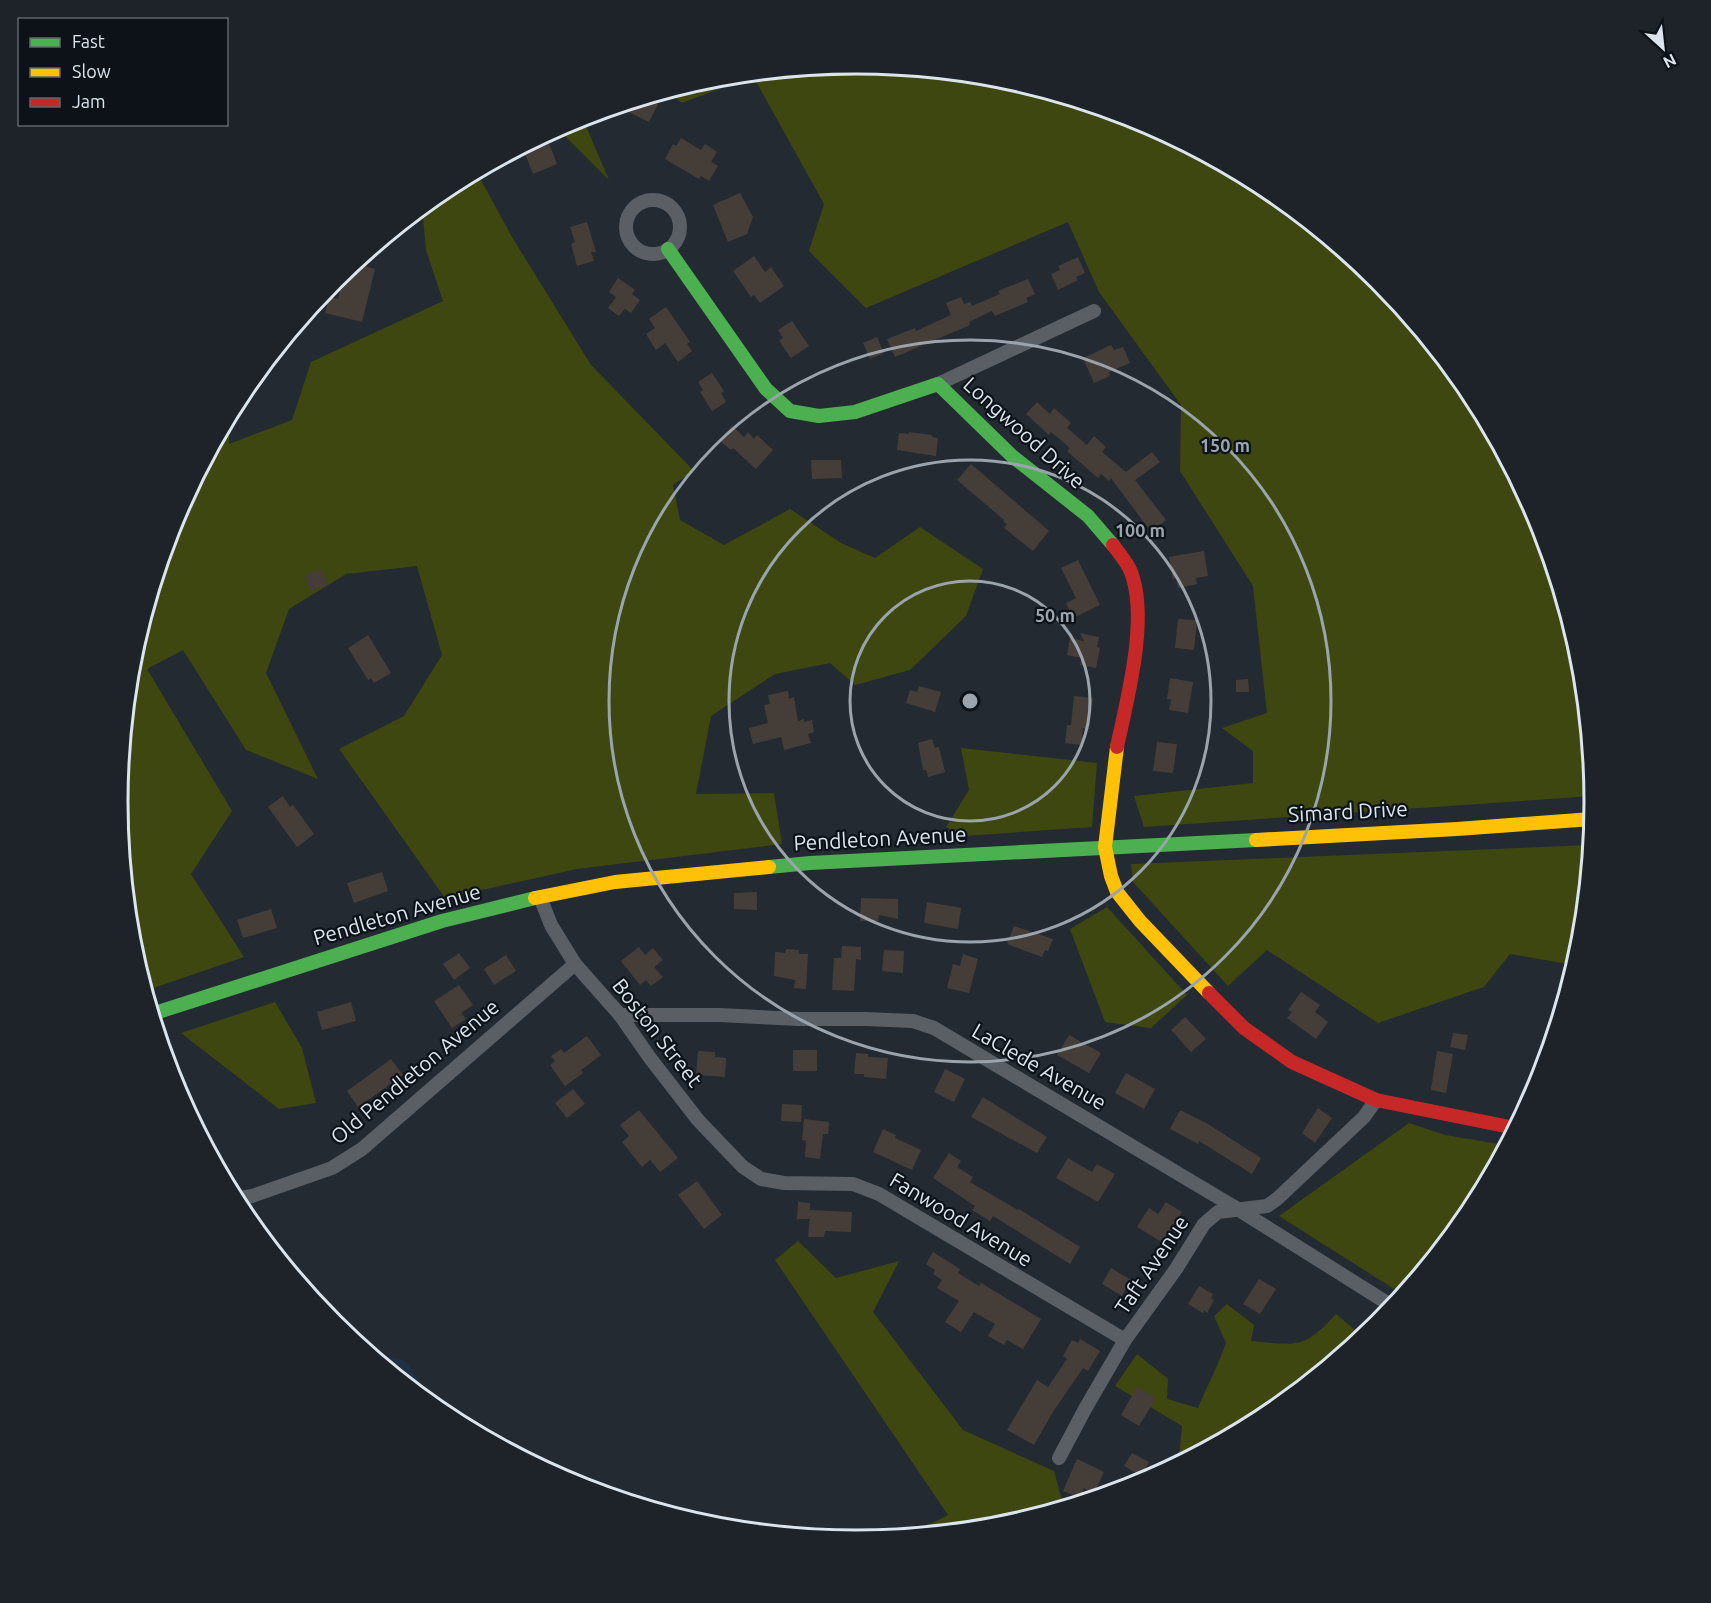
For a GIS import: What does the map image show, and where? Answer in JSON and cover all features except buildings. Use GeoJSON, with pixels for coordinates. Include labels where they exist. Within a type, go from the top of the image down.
{"type":"FeatureCollection","features":[{"type":"Feature","properties":{"kind":"street"},"geometry":{"type":"LineString","coordinates":[[652,199],[661,200],[675,210],[679,218],[679,235],[668,249],[650,254],[641,252],[633,246],[625,230],[626,220],[636,205],[652,199]]}},
{"type":"Feature","properties":{"kind":"street","name":"Longwood Drive"},"geometry":{"type":"LineString","coordinates":[[668,249],[766,389],[790,411],[819,416],[855,412],[938,384],[1012,456],[1088,516],[1121,555],[1131,571],[1136,592],[1138,620],[1131,680],[1114,761],[1105,847]]}},
{"type":"Feature","properties":{"kind":"street"},"geometry":{"type":"LineString","coordinates":[[938,384],[1094,312]]}},
{"type":"Feature","properties":{"kind":"street","name":"Simard Drive"},"geometry":{"type":"LineString","coordinates":[[1105,847],[1583,820]]}},
{"type":"Feature","properties":{"kind":"street"},"geometry":{"type":"LineString","coordinates":[[1105,847],[1117,892],[1140,921],[1244,1028],[1292,1062],[1376,1100],[1506,1126]]}},
{"type":"Feature","properties":{"kind":"street","name":"Pendleton Avenue"},"geometry":{"type":"LineString","coordinates":[[159,1012],[442,921],[540,897],[615,882],[810,863],[1105,847]]}},
{"type":"Feature","properties":{"kind":"street","name":"Boston Street"},"geometry":{"type":"LineString","coordinates":[[540,897],[550,925],[575,964],[620,1015],[650,1058],[699,1120],[743,1167],[761,1179]]}},
{"type":"Feature","properties":{"kind":"street","name":"Old Pendleton Avenue"},"geometry":{"type":"LineString","coordinates":[[245,1197],[332,1168],[362,1149],[575,964]]}},
{"type":"Feature","properties":{"kind":"street","name":"LaClede Avenue"},"geometry":{"type":"LineString","coordinates":[[620,1015],[719,1015],[914,1021],[934,1028],[1236,1208],[1384,1301]]}},
{"type":"Feature","properties":{"kind":"street","name":"Taft Avenue"},"geometry":{"type":"LineString","coordinates":[[1059,1458],[1125,1340],[1176,1269],[1203,1224],[1218,1212],[1236,1208],[1254,1209],[1267,1206],[1277,1199],[1364,1117],[1376,1100]]}},
{"type":"Feature","properties":{"kind":"street","name":"Fanwood Avenue"},"geometry":{"type":"LineString","coordinates":[[761,1179],[853,1184],[879,1194],[1125,1340]]}},
{"type":"Feature","properties":{"kind":"shaded area"},"geometry":{"type":"Polygon","coordinates":[[[382,1355],[406,1361],[424,1388],[382,1355]]]}},
{"type":"Feature","properties":{"kind":"green space"},"geometry":{"type":"Polygon","coordinates":[[[808,75],[903,75],[998,87],[1044,98],[1090,112],[1177,149],[1220,171],[1299,224],[1336,254],[1403,321],[1461,397],[1508,480],[1545,567],[1559,613],[1570,659],[1577,706],[1584,797],[1144,827],[1134,796],[1253,783],[1253,751],[1222,728],[1267,713],[1253,586],[1180,471],[1181,405],[1099,292],[1068,222],[866,308],[809,251],[824,204],[756,81],[808,75]]]}},
{"type":"Feature","properties":{"kind":"green space"},"geometry":{"type":"Polygon","coordinates":[[[731,84],[682,103],[674,96],[731,84]]]}},
{"type":"Feature","properties":{"kind":"green space"},"geometry":{"type":"Polygon","coordinates":[[[586,126],[609,180],[564,135],[586,126]]]}},
{"type":"Feature","properties":{"kind":"green space"},"geometry":{"type":"Polygon","coordinates":[[[480,178],[512,237],[591,365],[694,471],[673,485],[680,520],[724,545],[790,509],[841,543],[875,558],[920,527],[983,569],[966,616],[910,670],[855,685],[830,663],[775,674],[711,716],[696,794],[774,793],[782,844],[577,869],[445,898],[339,749],[404,716],[442,655],[417,566],[346,574],[289,609],[266,673],[318,779],[246,750],[183,650],[147,669],[232,811],[191,874],[244,957],[152,989],[141,944],[129,849],[129,754],[141,659],[166,567],[183,523],[229,431],[229,444],[292,420],[311,362],[443,301],[426,250],[423,216],[480,178]]]}},
{"type":"Feature","properties":{"kind":"green space"},"geometry":{"type":"Polygon","coordinates":[[[961,748],[1097,763],[1092,827],[964,836],[946,827],[969,790],[961,748]]]}},
{"type":"Feature","properties":{"kind":"green space"},"geometry":{"type":"Polygon","coordinates":[[[1582,845],[1577,897],[1565,964],[1510,954],[1484,987],[1378,1023],[1267,950],[1228,986],[1133,882],[1131,864],[1582,845]]]}},
{"type":"Feature","properties":{"kind":"green space"},"geometry":{"type":"Polygon","coordinates":[[[1107,907],[1187,995],[1151,1028],[1105,1022],[1070,929],[1107,907]]]}},
{"type":"Feature","properties":{"kind":"green space"},"geometry":{"type":"Polygon","coordinates":[[[275,1002],[302,1048],[316,1103],[279,1109],[181,1033],[275,1002]]]}},
{"type":"Feature","properties":{"kind":"green space"},"geometry":{"type":"Polygon","coordinates":[[[1409,1123],[1445,1135],[1497,1144],[1461,1206],[1433,1245],[1395,1290],[1279,1216],[1409,1123]]]}},
{"type":"Feature","properties":{"kind":"green space"},"geometry":{"type":"Polygon","coordinates":[[[798,1241],[836,1278],[899,1261],[873,1312],[963,1430],[1054,1471],[1062,1500],[998,1516],[928,1525],[948,1515],[775,1260],[798,1241]]]}},
{"type":"Feature","properties":{"kind":"green space"},"geometry":{"type":"Polygon","coordinates":[[[1227,1304],[1254,1325],[1251,1341],[1279,1344],[1307,1339],[1325,1326],[1336,1314],[1355,1330],[1299,1379],[1260,1407],[1178,1453],[1182,1426],[1115,1386],[1137,1354],[1168,1379],[1167,1399],[1198,1408],[1226,1343],[1214,1316],[1227,1304]]]}},
{"type":"Feature","properties":{"kind":"traffic: fast"},"geometry":{"type":"LineString","coordinates":[[668,249],[766,389],[790,411],[819,416],[855,412],[938,384],[1012,456],[1088,516],[1113,545]]}},
{"type":"Feature","properties":{"kind":"traffic: fast"},"geometry":{"type":"LineString","coordinates":[[769,867],[1256,840]]}},
{"type":"Feature","properties":{"kind":"traffic: fast"},"geometry":{"type":"LineString","coordinates":[[159,1012],[442,921],[535,898]]}},
{"type":"Feature","properties":{"kind":"traffic: slow"},"geometry":{"type":"LineString","coordinates":[[1117,747],[1105,847],[1111,876],[1117,892],[1140,921],[1209,993]]}},
{"type":"Feature","properties":{"kind":"traffic: slow"},"geometry":{"type":"LineString","coordinates":[[1256,840],[1583,820]]}},
{"type":"Feature","properties":{"kind":"traffic: slow"},"geometry":{"type":"LineString","coordinates":[[535,898],[615,882],[769,867]]}},
{"type":"Feature","properties":{"kind":"traffic: jam"},"geometry":{"type":"LineString","coordinates":[[1113,545],[1131,572],[1138,612],[1131,683],[1117,747]]}},
{"type":"Feature","properties":{"kind":"traffic: jam"},"geometry":{"type":"LineString","coordinates":[[1209,993],[1244,1028],[1292,1062],[1376,1100],[1506,1126]]}}]}
